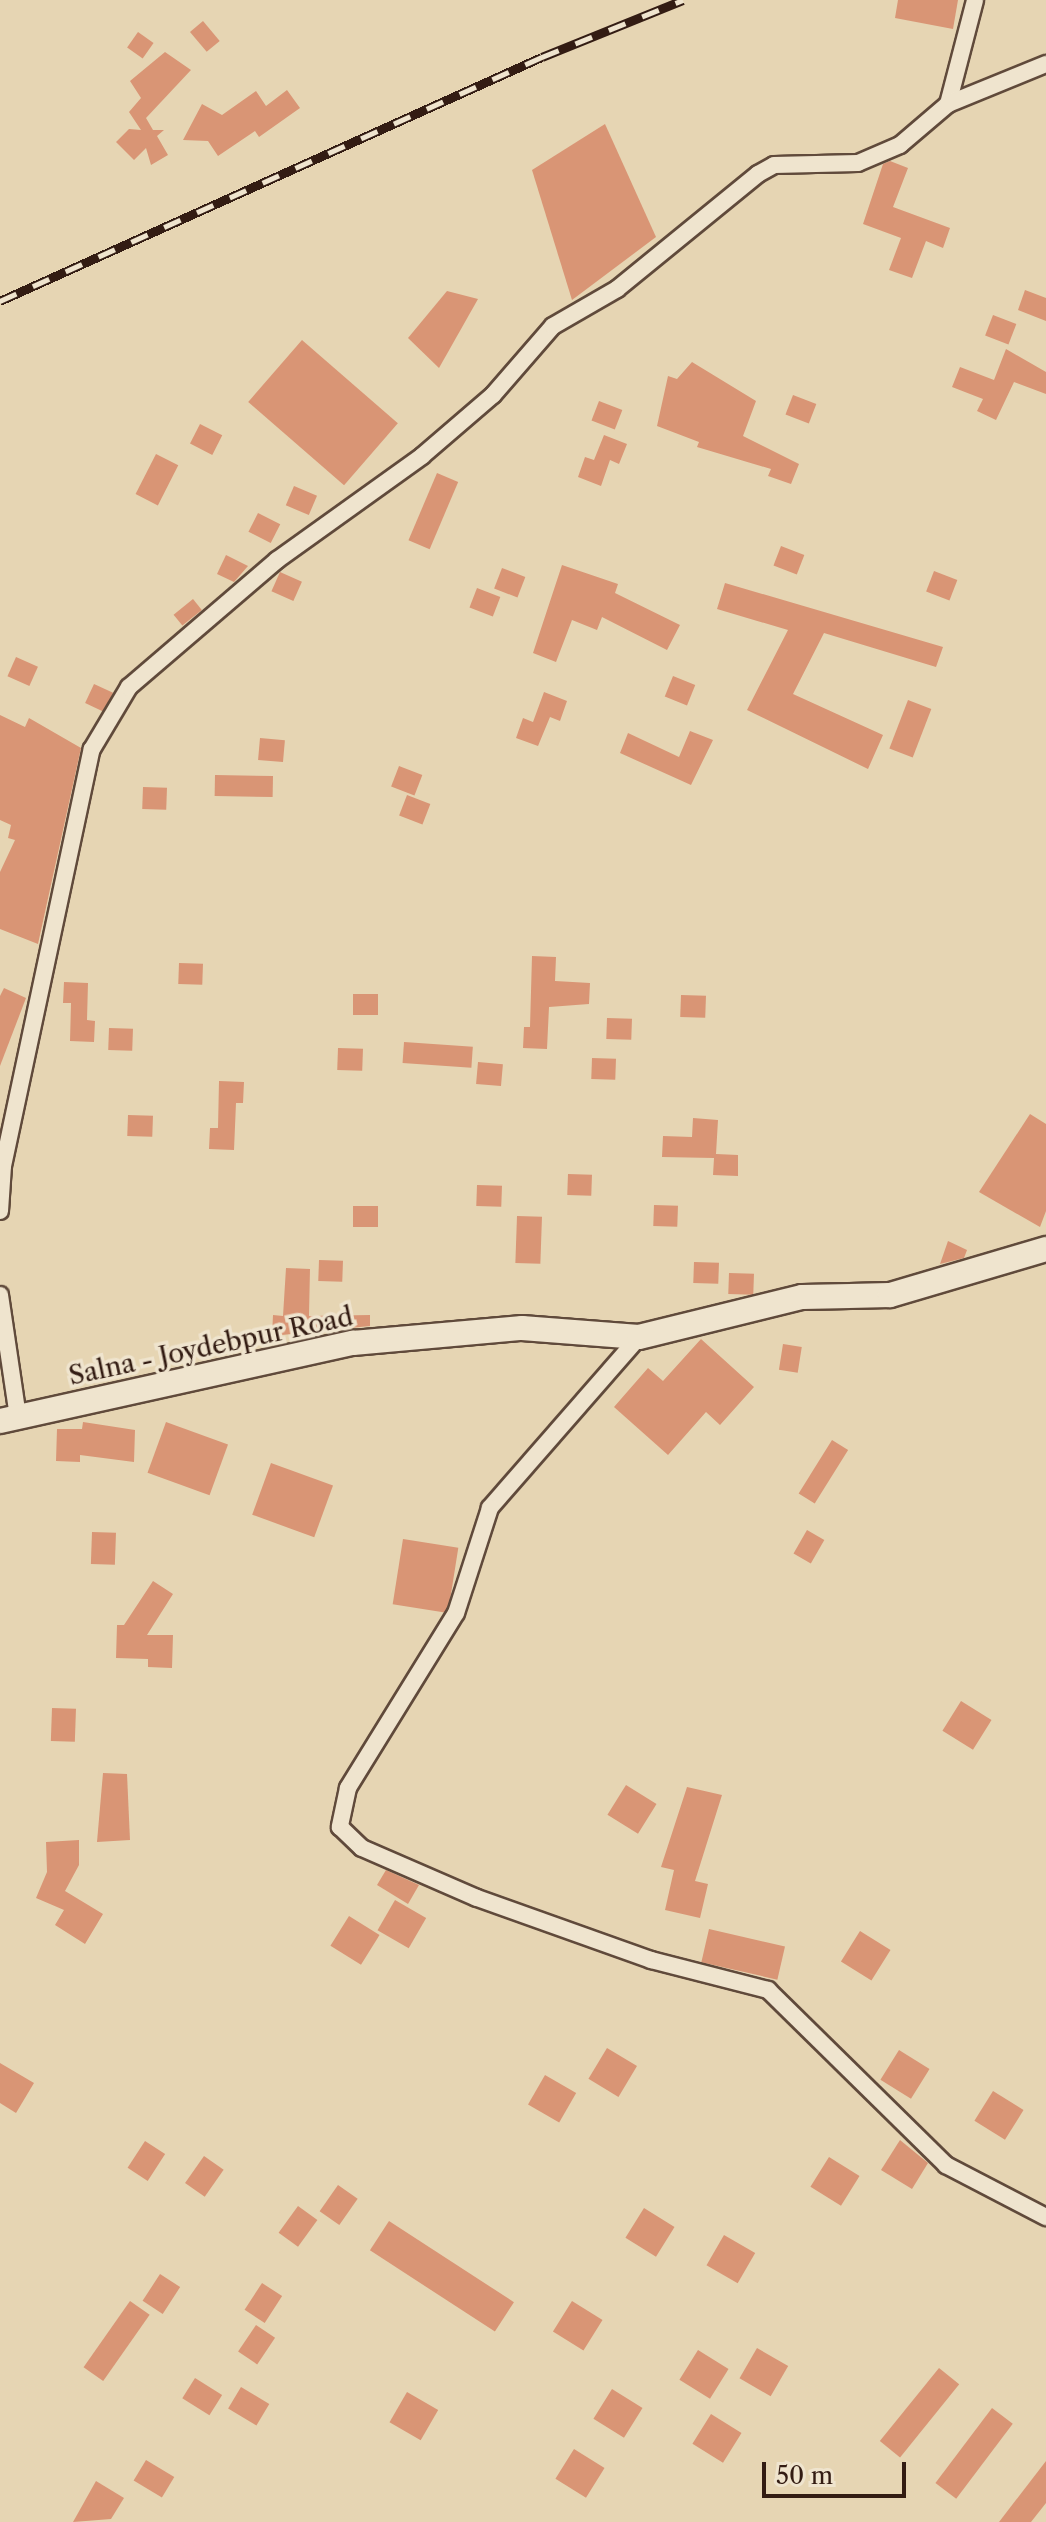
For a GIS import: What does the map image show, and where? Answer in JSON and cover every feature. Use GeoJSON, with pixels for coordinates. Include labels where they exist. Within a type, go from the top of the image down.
{"type":"FeatureCollection","features":[{"type":"Feature","properties":{"kind":"main road","name":"Salna - Joydebpur Road"},"geometry":{"type":"LineString","coordinates":[[9,1419],[353,1343],[522,1328],[639,1337],[802,1297],[890,1295],[1046,1249]]}},
{"type":"Feature","properties":{"kind":"street"},"geometry":{"type":"LineString","coordinates":[[948,104],[975,0]]}},
{"type":"Feature","properties":{"kind":"street"},"geometry":{"type":"LineString","coordinates":[[0,1211],[3,1166],[92,749],[129,687],[277,560],[422,456],[493,395],[553,326],[617,289],[758,174],[774,165],[858,163],[900,145],[948,104],[1046,64]]}},
{"type":"Feature","properties":{"kind":"street"},"geometry":{"type":"LineString","coordinates":[[0,1295],[9,1419]]}},
{"type":"Feature","properties":{"kind":"street"},"geometry":{"type":"LineString","coordinates":[[639,1337],[490,1508],[456,1613],[348,1788],[340,1827],[362,1848],[477,1898],[651,1960],[768,1990],[946,2165],[1046,2217]]}},
{"type":"Feature","properties":{"kind":"building"},"geometry":{"type":"Polygon","coordinates":[[[898,0],[958,0],[953,29],[895,18],[898,0]]]}},
{"type":"Feature","properties":{"kind":"building"},"geometry":{"type":"Polygon","coordinates":[[[203,21],[220,41],[207,52],[190,32],[203,21]]]}},
{"type":"Feature","properties":{"kind":"building"},"geometry":{"type":"Polygon","coordinates":[[[138,32],[154,43],[143,58],[127,48],[138,32]]]}},
{"type":"Feature","properties":{"kind":"building"},"geometry":{"type":"Polygon","coordinates":[[[165,52],[191,70],[146,118],[153,130],[164,130],[157,136],[168,155],[151,165],[146,148],[134,160],[116,142],[129,129],[141,130],[129,112],[141,98],[130,81],[165,52]]]}},
{"type":"Feature","properties":{"kind":"building"},"geometry":{"type":"Polygon","coordinates":[[[287,90],[300,108],[259,137],[255,131],[218,156],[208,141],[183,140],[202,104],[222,115],[256,91],[266,106],[287,90]]]}},
{"type":"Feature","properties":{"kind":"building"},"geometry":{"type":"Polygon","coordinates":[[[605,124],[656,237],[572,300],[532,170],[605,124]]]}},
{"type":"Feature","properties":{"kind":"building"},"geometry":{"type":"Polygon","coordinates":[[[890,161],[908,168],[893,207],[950,228],[943,248],[926,241],[912,278],[889,270],[901,238],[863,224],[883,164],[890,161]]]}},
{"type":"Feature","properties":{"kind":"building"},"geometry":{"type":"Polygon","coordinates":[[[1025,290],[1046,298],[1046,321],[1018,310],[1025,290]]]}},
{"type":"Feature","properties":{"kind":"building"},"geometry":{"type":"Polygon","coordinates":[[[447,291],[478,299],[439,368],[408,338],[447,291]]]}},
{"type":"Feature","properties":{"kind":"building"},"geometry":{"type":"Polygon","coordinates":[[[993,315],[1016,324],[1008,344],[985,336],[993,315]]]}},
{"type":"Feature","properties":{"kind":"building"},"geometry":{"type":"Polygon","coordinates":[[[302,340],[398,423],[344,485],[248,402],[302,340]]]}},
{"type":"Feature","properties":{"kind":"building"},"geometry":{"type":"Polygon","coordinates":[[[1006,349],[1046,372],[1046,394],[1014,382],[996,420],[977,411],[983,399],[952,387],[960,367],[994,380],[1006,349]]]}},
{"type":"Feature","properties":{"kind":"building"},"geometry":{"type":"Polygon","coordinates":[[[692,362],[756,401],[743,436],[799,464],[791,484],[768,476],[771,469],[697,447],[699,442],[657,426],[668,376],[677,379],[692,362]]]}},
{"type":"Feature","properties":{"kind":"building"},"geometry":{"type":"Polygon","coordinates":[[[793,395],[816,404],[809,424],[785,415],[793,395]]]}},
{"type":"Feature","properties":{"kind":"building"},"geometry":{"type":"Polygon","coordinates":[[[599,401],[622,410],[615,430],[591,421],[599,401]]]}},
{"type":"Feature","properties":{"kind":"building"},"geometry":{"type":"Polygon","coordinates":[[[200,424],[222,435],[212,455],[190,444],[200,424]]]}},
{"type":"Feature","properties":{"kind":"building"},"geometry":{"type":"Polygon","coordinates":[[[604,435],[627,444],[619,464],[610,460],[601,486],[578,477],[585,457],[594,460],[604,435]]]}},
{"type":"Feature","properties":{"kind":"building"},"geometry":{"type":"Polygon","coordinates":[[[156,454],[178,465],[158,505],[136,494],[156,454]]]}},
{"type":"Feature","properties":{"kind":"building"},"geometry":{"type":"Polygon","coordinates":[[[437,473],[458,482],[430,549],[408,540],[437,473]]]}},
{"type":"Feature","properties":{"kind":"building"},"geometry":{"type":"Polygon","coordinates":[[[294,486],[317,496],[309,515],[286,505],[294,486]]]}},
{"type":"Feature","properties":{"kind":"building"},"geometry":{"type":"Polygon","coordinates":[[[258,513],[280,524],[271,543],[248,532],[258,513]]]}},
{"type":"Feature","properties":{"kind":"building"},"geometry":{"type":"Polygon","coordinates":[[[781,546],[804,555],[797,575],[773,566],[781,546]]]}},
{"type":"Feature","properties":{"kind":"building"},"geometry":{"type":"Polygon","coordinates":[[[226,555],[248,566],[234,582],[217,574],[226,555]]]}},
{"type":"Feature","properties":{"kind":"building"},"geometry":{"type":"Polygon","coordinates":[[[562,565],[618,584],[615,593],[680,625],[667,650],[602,617],[597,630],[572,620],[556,662],[533,653],[562,565]]]}},
{"type":"Feature","properties":{"kind":"building"},"geometry":{"type":"Polygon","coordinates":[[[502,568],[525,577],[517,597],[494,589],[502,568]]]}},
{"type":"Feature","properties":{"kind":"building"},"geometry":{"type":"Polygon","coordinates":[[[934,571],[957,580],[949,600],[926,592],[934,571]]]}},
{"type":"Feature","properties":{"kind":"building"},"geometry":{"type":"Polygon","coordinates":[[[280,572],[302,582],[293,601],[271,591],[280,572]]]}},
{"type":"Feature","properties":{"kind":"building"},"geometry":{"type":"Polygon","coordinates":[[[725,583],[943,647],[936,667],[824,633],[793,694],[883,735],[868,769],[747,710],[788,630],[717,609],[725,583]]]}},
{"type":"Feature","properties":{"kind":"building"},"geometry":{"type":"Polygon","coordinates":[[[477,588],[500,597],[493,617],[469,608],[477,588]]]}},
{"type":"Feature","properties":{"kind":"building"},"geometry":{"type":"Polygon","coordinates":[[[193,599],[202,610],[182,626],[174,615],[193,599]]]}},
{"type":"Feature","properties":{"kind":"building"},"geometry":{"type":"Polygon","coordinates":[[[16,657],[38,667],[29,686],[7,676],[16,657]]]}},
{"type":"Feature","properties":{"kind":"building"},"geometry":{"type":"Polygon","coordinates":[[[673,676],[695,685],[687,705],[665,696],[673,676]]]}},
{"type":"Feature","properties":{"kind":"building"},"geometry":{"type":"Polygon","coordinates":[[[94,684],[113,693],[104,712],[85,703],[94,684]]]}},
{"type":"Feature","properties":{"kind":"building"},"geometry":{"type":"Polygon","coordinates":[[[544,692],[567,701],[560,721],[550,717],[538,746],[516,738],[523,718],[533,722],[544,692]]]}},
{"type":"Feature","properties":{"kind":"building"},"geometry":{"type":"Polygon","coordinates":[[[908,700],[931,709],[913,758],[889,749],[908,700]]]}},
{"type":"Feature","properties":{"kind":"building"},"geometry":{"type":"Polygon","coordinates":[[[0,715],[25,727],[29,718],[81,748],[38,944],[0,929],[0,872],[15,840],[8,838],[11,825],[0,820],[0,715]]]}},
{"type":"Feature","properties":{"kind":"building"},"geometry":{"type":"Polygon","coordinates":[[[690,731],[713,740],[691,785],[620,753],[628,733],[679,757],[690,731]]]}},
{"type":"Feature","properties":{"kind":"building"},"geometry":{"type":"Polygon","coordinates":[[[260,738],[285,740],[283,762],[258,760],[260,738]]]}},
{"type":"Feature","properties":{"kind":"building"},"geometry":{"type":"Polygon","coordinates":[[[399,766],[422,775],[414,795],[391,787],[399,766]]]}},
{"type":"Feature","properties":{"kind":"building"},"geometry":{"type":"Polygon","coordinates":[[[215,775],[273,776],[273,797],[215,796],[215,775]]]}},
{"type":"Feature","properties":{"kind":"building"},"geometry":{"type":"Polygon","coordinates":[[[143,787],[167,788],[166,810],[142,809],[143,787]]]}},
{"type":"Feature","properties":{"kind":"building"},"geometry":{"type":"Polygon","coordinates":[[[407,795],[430,804],[422,824],[399,816],[407,795]]]}},
{"type":"Feature","properties":{"kind":"building"},"geometry":{"type":"Polygon","coordinates":[[[532,956],[556,957],[555,981],[590,983],[589,1004],[549,1007],[547,1049],[523,1048],[524,1027],[530,1027],[532,956]]]}},
{"type":"Feature","properties":{"kind":"building"},"geometry":{"type":"Polygon","coordinates":[[[179,963],[203,964],[202,985],[178,984],[179,963]]]}},
{"type":"Feature","properties":{"kind":"building"},"geometry":{"type":"Polygon","coordinates":[[[64,982],[88,983],[87,1020],[95,1021],[94,1042],[70,1041],[71,1003],[63,1003],[64,982]]]}},
{"type":"Feature","properties":{"kind":"building"},"geometry":{"type":"Polygon","coordinates":[[[4,988],[26,998],[0,1066],[0,996],[4,988]]]}},
{"type":"Feature","properties":{"kind":"building"},"geometry":{"type":"Polygon","coordinates":[[[353,994],[378,994],[378,1015],[353,1015],[353,994]]]}},
{"type":"Feature","properties":{"kind":"building"},"geometry":{"type":"Polygon","coordinates":[[[681,995],[706,996],[705,1018],[680,1017],[681,995]]]}},
{"type":"Feature","properties":{"kind":"building"},"geometry":{"type":"Polygon","coordinates":[[[607,1018],[632,1019],[631,1040],[606,1039],[607,1018]]]}},
{"type":"Feature","properties":{"kind":"building"},"geometry":{"type":"Polygon","coordinates":[[[109,1028],[133,1029],[132,1051],[108,1050],[109,1028]]]}},
{"type":"Feature","properties":{"kind":"building"},"geometry":{"type":"Polygon","coordinates":[[[404,1042],[473,1047],[471,1068],[403,1063],[404,1042]]]}},
{"type":"Feature","properties":{"kind":"building"},"geometry":{"type":"Polygon","coordinates":[[[338,1048],[363,1049],[362,1071],[337,1070],[338,1048]]]}},
{"type":"Feature","properties":{"kind":"building"},"geometry":{"type":"Polygon","coordinates":[[[592,1058],[616,1059],[615,1080],[591,1079],[592,1058]]]}},
{"type":"Feature","properties":{"kind":"building"},"geometry":{"type":"Polygon","coordinates":[[[478,1062],[503,1064],[501,1086],[476,1084],[478,1062]]]}},
{"type":"Feature","properties":{"kind":"building"},"geometry":{"type":"Polygon","coordinates":[[[219,1081],[244,1082],[243,1103],[236,1103],[234,1150],[209,1149],[210,1128],[218,1128],[219,1081]]]}},
{"type":"Feature","properties":{"kind":"building"},"geometry":{"type":"Polygon","coordinates":[[[1030,1114],[1046,1124],[1046,1211],[1040,1227],[979,1192],[1030,1114]]]}},
{"type":"Feature","properties":{"kind":"building"},"geometry":{"type":"Polygon","coordinates":[[[128,1115],[153,1116],[152,1137],[127,1136],[128,1115]]]}},
{"type":"Feature","properties":{"kind":"building"},"geometry":{"type":"Polygon","coordinates":[[[693,1118],[718,1120],[716,1154],[738,1155],[738,1176],[713,1175],[714,1158],[662,1157],[663,1136],[692,1137],[693,1118]]]}},
{"type":"Feature","properties":{"kind":"building"},"geometry":{"type":"Polygon","coordinates":[[[568,1174],[592,1175],[591,1196],[567,1195],[568,1174]]]}},
{"type":"Feature","properties":{"kind":"building"},"geometry":{"type":"Polygon","coordinates":[[[477,1185],[502,1186],[501,1207],[476,1206],[477,1185]]]}},
{"type":"Feature","properties":{"kind":"building"},"geometry":{"type":"Polygon","coordinates":[[[654,1205],[678,1206],[677,1227],[653,1226],[654,1205]]]}},
{"type":"Feature","properties":{"kind":"building"},"geometry":{"type":"Polygon","coordinates":[[[353,1206],[378,1206],[378,1227],[353,1227],[353,1206]]]}},
{"type":"Feature","properties":{"kind":"building"},"geometry":{"type":"Polygon","coordinates":[[[517,1216],[542,1217],[540,1264],[515,1263],[517,1216]]]}},
{"type":"Feature","properties":{"kind":"building"},"geometry":{"type":"Polygon","coordinates":[[[948,1241],[967,1250],[964,1258],[940,1264],[948,1241]]]}},
{"type":"Feature","properties":{"kind":"building"},"geometry":{"type":"Polygon","coordinates":[[[319,1260],[343,1261],[342,1282],[318,1281],[319,1260]]]}},
{"type":"Feature","properties":{"kind":"building"},"geometry":{"type":"Polygon","coordinates":[[[694,1262],[719,1263],[718,1284],[693,1283],[694,1262]]]}},
{"type":"Feature","properties":{"kind":"building"},"geometry":{"type":"Polygon","coordinates":[[[286,1268],[310,1269],[309,1316],[370,1315],[370,1326],[272,1336],[273,1315],[283,1316],[286,1268]]]}},
{"type":"Feature","properties":{"kind":"building"},"geometry":{"type":"Polygon","coordinates":[[[729,1273],[754,1274],[753,1295],[728,1294],[729,1273]]]}},
{"type":"Feature","properties":{"kind":"building"},"geometry":{"type":"Polygon","coordinates":[[[701,1339],[754,1387],[720,1425],[706,1412],[668,1455],[614,1407],[648,1368],[663,1381],[701,1339]]]}},
{"type":"Feature","properties":{"kind":"building"},"geometry":{"type":"Polygon","coordinates":[[[783,1344],[802,1347],[798,1373],[779,1370],[783,1344]]]}},
{"type":"Feature","properties":{"kind":"building"},"geometry":{"type":"Polygon","coordinates":[[[83,1422],[135,1430],[134,1462],[80,1455],[80,1462],[56,1461],[57,1429],[82,1429],[83,1422]]]}},
{"type":"Feature","properties":{"kind":"building"},"geometry":{"type":"Polygon","coordinates":[[[166,1422],[228,1445],[210,1495],[148,1473],[166,1422]]]}},
{"type":"Feature","properties":{"kind":"building"},"geometry":{"type":"Polygon","coordinates":[[[832,1440],[848,1450],[815,1503],[799,1493],[832,1440]]]}},
{"type":"Feature","properties":{"kind":"building"},"geometry":{"type":"Polygon","coordinates":[[[271,1463],[333,1486],[314,1537],[252,1515],[271,1463]]]}},
{"type":"Feature","properties":{"kind":"building"},"geometry":{"type":"Polygon","coordinates":[[[807,1530],[824,1540],[811,1563],[794,1553],[807,1530]]]}},
{"type":"Feature","properties":{"kind":"building"},"geometry":{"type":"Polygon","coordinates":[[[92,1532],[116,1533],[115,1565],[91,1564],[92,1532]]]}},
{"type":"Feature","properties":{"kind":"building"},"geometry":{"type":"Polygon","coordinates":[[[403,1539],[458,1548],[448,1613],[393,1604],[403,1539]]]}},
{"type":"Feature","properties":{"kind":"building"},"geometry":{"type":"Polygon","coordinates":[[[153,1581],[173,1594],[147,1635],[173,1635],[172,1668],[148,1667],[148,1659],[116,1658],[117,1625],[124,1625],[153,1581]]]}},
{"type":"Feature","properties":{"kind":"building"},"geometry":{"type":"Polygon","coordinates":[[[961,1701],[992,1720],[973,1750],[942,1731],[961,1701]]]}},
{"type":"Feature","properties":{"kind":"building"},"geometry":{"type":"Polygon","coordinates":[[[52,1708],[76,1709],[75,1742],[51,1741],[52,1708]]]}},
{"type":"Feature","properties":{"kind":"building"},"geometry":{"type":"Polygon","coordinates":[[[103,1773],[127,1774],[130,1840],[97,1842],[103,1773]]]}},
{"type":"Feature","properties":{"kind":"building"},"geometry":{"type":"Polygon","coordinates":[[[626,1785],[657,1804],[638,1834],[607,1815],[626,1785]]]}},
{"type":"Feature","properties":{"kind":"building"},"geometry":{"type":"Polygon","coordinates":[[[687,1787],[722,1795],[695,1881],[708,1884],[700,1918],[665,1910],[674,1870],[661,1867],[687,1787]]]}},
{"type":"Feature","properties":{"kind":"building"},"geometry":{"type":"Polygon","coordinates":[[[79,1840],[79,1865],[65,1891],[103,1914],[85,1944],[55,1925],[64,1910],[36,1898],[47,1872],[46,1842],[79,1840]]]}},
{"type":"Feature","properties":{"kind":"building"},"geometry":{"type":"Polygon","coordinates":[[[386,1870],[419,1885],[408,1904],[377,1885],[386,1870]]]}},
{"type":"Feature","properties":{"kind":"building"},"geometry":{"type":"Polygon","coordinates":[[[395,1900],[426,1918],[409,1948],[378,1930],[395,1900]]]}},
{"type":"Feature","properties":{"kind":"building"},"geometry":{"type":"Polygon","coordinates":[[[349,1916],[380,1935],[361,1965],[330,1946],[349,1916]]]}},
{"type":"Feature","properties":{"kind":"building"},"geometry":{"type":"Polygon","coordinates":[[[709,1929],[785,1947],[777,1980],[701,1962],[709,1929]]]}},
{"type":"Feature","properties":{"kind":"building"},"geometry":{"type":"Polygon","coordinates":[[[860,1931],[891,1950],[871,1981],[841,1962],[860,1931]]]}},
{"type":"Feature","properties":{"kind":"building"},"geometry":{"type":"Polygon","coordinates":[[[607,2048],[637,2066],[618,2097],[588,2079],[607,2048]]]}},
{"type":"Feature","properties":{"kind":"building"},"geometry":{"type":"Polygon","coordinates":[[[899,2050],[930,2069],[911,2099],[880,2080],[899,2050]]]}},
{"type":"Feature","properties":{"kind":"building"},"geometry":{"type":"Polygon","coordinates":[[[0,2063],[34,2083],[16,2113],[0,2103],[0,2063]]]}},
{"type":"Feature","properties":{"kind":"building"},"geometry":{"type":"Polygon","coordinates":[[[545,2075],[576,2093],[559,2122],[528,2104],[545,2075]]]}},
{"type":"Feature","properties":{"kind":"building"},"geometry":{"type":"Polygon","coordinates":[[[993,2091],[1024,2110],[1005,2140],[974,2121],[993,2091]]]}},
{"type":"Feature","properties":{"kind":"building"},"geometry":{"type":"Polygon","coordinates":[[[900,2140],[928,2163],[912,2189],[881,2170],[900,2140]]]}},
{"type":"Feature","properties":{"kind":"building"},"geometry":{"type":"Polygon","coordinates":[[[145,2141],[165,2154],[148,2181],[128,2168],[145,2141]]]}},
{"type":"Feature","properties":{"kind":"building"},"geometry":{"type":"Polygon","coordinates":[[[204,2156],[224,2170],[205,2197],[185,2183],[204,2156]]]}},
{"type":"Feature","properties":{"kind":"building"},"geometry":{"type":"Polygon","coordinates":[[[829,2157],[860,2176],[841,2206],[810,2187],[829,2157]]]}},
{"type":"Feature","properties":{"kind":"building"},"geometry":{"type":"Polygon","coordinates":[[[338,2185],[358,2199],[339,2225],[320,2211],[338,2185]]]}},
{"type":"Feature","properties":{"kind":"building"},"geometry":{"type":"Polygon","coordinates":[[[298,2206],[317,2220],[298,2247],[279,2233],[298,2206]]]}},
{"type":"Feature","properties":{"kind":"building"},"geometry":{"type":"Polygon","coordinates":[[[644,2208],[675,2227],[656,2257],[625,2238],[644,2208]]]}},
{"type":"Feature","properties":{"kind":"building"},"geometry":{"type":"Polygon","coordinates":[[[389,2221],[514,2302],[495,2332],[370,2250],[389,2221]]]}},
{"type":"Feature","properties":{"kind":"building"},"geometry":{"type":"Polygon","coordinates":[[[724,2235],[755,2253],[738,2283],[706,2265],[724,2235]]]}},
{"type":"Feature","properties":{"kind":"building"},"geometry":{"type":"Polygon","coordinates":[[[160,2274],[180,2287],[163,2314],[143,2301],[160,2274]]]}},
{"type":"Feature","properties":{"kind":"building"},"geometry":{"type":"Polygon","coordinates":[[[262,2283],[282,2296],[265,2323],[245,2310],[262,2283]]]}},
{"type":"Feature","properties":{"kind":"building"},"geometry":{"type":"Polygon","coordinates":[[[130,2301],[150,2315],[103,2381],[84,2367],[130,2301]]]}},
{"type":"Feature","properties":{"kind":"building"},"geometry":{"type":"Polygon","coordinates":[[[572,2301],[603,2320],[583,2351],[553,2332],[572,2301]]]}},
{"type":"Feature","properties":{"kind":"building"},"geometry":{"type":"Polygon","coordinates":[[[256,2325],[275,2338],[257,2364],[238,2352],[256,2325]]]}},
{"type":"Feature","properties":{"kind":"building"},"geometry":{"type":"Polygon","coordinates":[[[757,2348],[788,2366],[771,2396],[739,2378],[757,2348]]]}},
{"type":"Feature","properties":{"kind":"building"},"geometry":{"type":"Polygon","coordinates":[[[698,2350],[729,2369],[710,2399],[679,2380],[698,2350]]]}},
{"type":"Feature","properties":{"kind":"building"},"geometry":{"type":"Polygon","coordinates":[[[939,2368],[959,2384],[900,2457],[880,2441],[939,2368]]]}},
{"type":"Feature","properties":{"kind":"building"},"geometry":{"type":"Polygon","coordinates":[[[195,2378],[222,2395],[209,2415],[182,2398],[195,2378]]]}},
{"type":"Feature","properties":{"kind":"building"},"geometry":{"type":"Polygon","coordinates":[[[241,2387],[269,2404],[256,2425],[228,2408],[241,2387]]]}},
{"type":"Feature","properties":{"kind":"building"},"geometry":{"type":"Polygon","coordinates":[[[612,2389],[643,2408],[624,2438],[593,2419],[612,2389]]]}},
{"type":"Feature","properties":{"kind":"building"},"geometry":{"type":"Polygon","coordinates":[[[407,2392],[438,2410],[421,2440],[389,2422],[407,2392]]]}},
{"type":"Feature","properties":{"kind":"building"},"geometry":{"type":"Polygon","coordinates":[[[992,2408],[1013,2424],[956,2499],[935,2483],[992,2408]]]}},
{"type":"Feature","properties":{"kind":"building"},"geometry":{"type":"Polygon","coordinates":[[[711,2414],[742,2433],[723,2463],[692,2444],[711,2414]]]}},
{"type":"Feature","properties":{"kind":"building"},"geometry":{"type":"Polygon","coordinates":[[[574,2449],[605,2468],[586,2498],[555,2479],[574,2449]]]}},
{"type":"Feature","properties":{"kind":"building"},"geometry":{"type":"Polygon","coordinates":[[[146,2460],[174,2477],[162,2498],[134,2481],[146,2460]]]}},
{"type":"Feature","properties":{"kind":"building"},"geometry":{"type":"Polygon","coordinates":[[[1046,2461],[1046,2503],[1031,2522],[999,2522],[1046,2461]]]}},
{"type":"Feature","properties":{"kind":"building"},"geometry":{"type":"Polygon","coordinates":[[[96,2481],[124,2498],[111,2519],[73,2522],[96,2481]]]}},
{"type":"Feature","properties":{"kind":"railway"},"geometry":{"type":"LineString","coordinates":[[0,301],[542,57],[683,0]]}}]}
